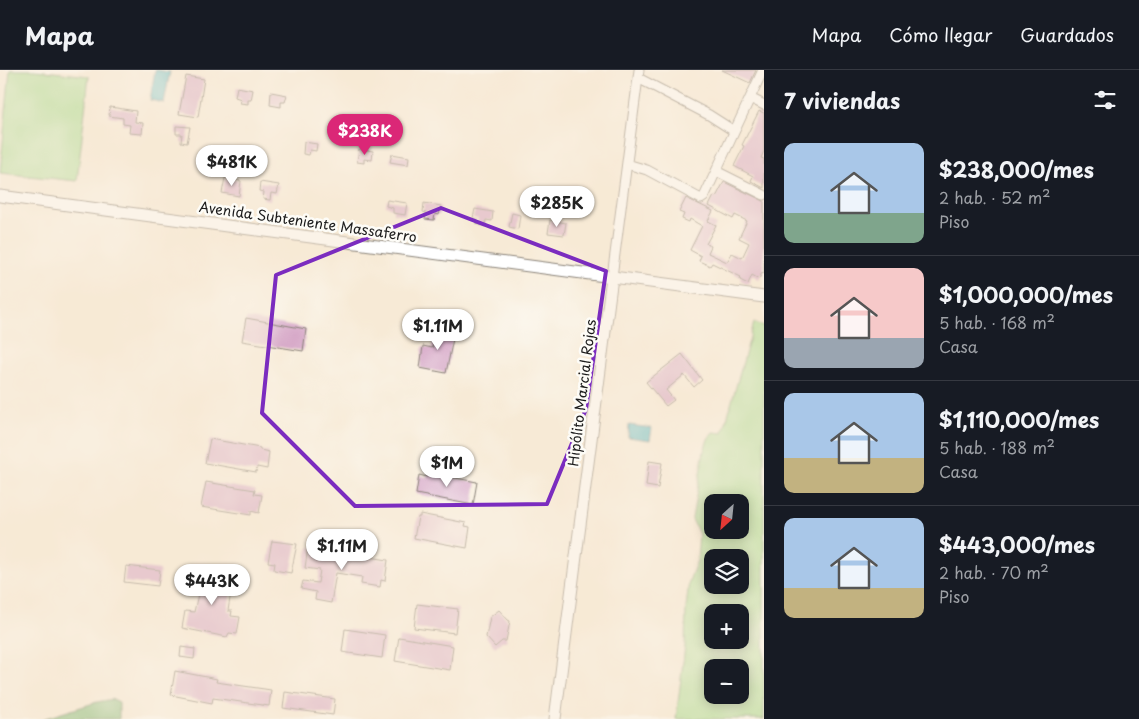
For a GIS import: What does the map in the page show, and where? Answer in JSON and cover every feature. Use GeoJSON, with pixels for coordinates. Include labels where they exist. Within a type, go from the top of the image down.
{"type":"FeatureCollection","features":[{"type":"Feature","properties":{"kind":"main road","name":"Avenida Subteniente Massaferro"},"geometry":{"type":"LineString","coordinates":[[0,196],[764,297]]}},
{"type":"Feature","properties":{"kind":"main road","name":"Hipólito Marcial Rojas"},"geometry":{"type":"LineString","coordinates":[[555,719],[612,277]]}},
{"type":"Feature","properties":{"kind":"street"},"geometry":{"type":"LineString","coordinates":[[627,164],[647,170],[702,199],[763,70]]}},
{"type":"Feature","properties":{"kind":"street"},"geometry":{"type":"LineString","coordinates":[[639,74],[734,132]]}},
{"type":"Feature","properties":{"kind":"street","name":"Hipólito Marcial Rojas"},"geometry":{"type":"LineString","coordinates":[[612,277],[639,74]]}},
{"type":"Feature","properties":{"kind":"street"},"geometry":{"type":"LineString","coordinates":[[750,98],[764,105]]}},
{"type":"Feature","properties":{"kind":"street"},"geometry":{"type":"LineString","coordinates":[[716,171],[764,195]]}},
{"type":"Feature","properties":{"kind":"highlighted area"},"geometry":{"type":"Polygon","coordinates":[[[441,208],[606,271],[586,409],[547,504],[355,506],[262,413],[276,275],[441,208]]]}},
{"type":"Feature","properties":{"kind":"green space"},"geometry":{"type":"Polygon","coordinates":[[[10,70],[34,70],[89,76],[77,181],[0,173],[10,70]]]}},
{"type":"Feature","properties":{"kind":"green space"},"geometry":{"type":"Polygon","coordinates":[[[754,323],[764,326],[764,719],[676,719],[685,646],[689,581],[697,561],[699,534],[692,519],[704,451],[708,439],[713,432],[723,433],[754,323]]]}},
{"type":"Feature","properties":{"kind":"green space"},"geometry":{"type":"Polygon","coordinates":[[[113,699],[119,702],[119,719],[42,719],[97,702],[113,699]]]}},
{"type":"Feature","properties":{"kind":"water"},"geometry":{"type":"Polygon","coordinates":[[[155,70],[170,72],[164,103],[150,100],[155,70]]]}},
{"type":"Feature","properties":{"kind":"water"},"geometry":{"type":"Polygon","coordinates":[[[629,425],[652,428],[650,440],[628,437],[629,425]]]}},
{"type":"Feature","properties":{"kind":"building"},"geometry":{"type":"Polygon","coordinates":[[[722,70],[756,70],[750,83],[722,70]]]}},
{"type":"Feature","properties":{"kind":"building"},"geometry":{"type":"Polygon","coordinates":[[[186,76],[204,79],[198,117],[179,114],[186,76]]]}},
{"type":"Feature","properties":{"kind":"building"},"geometry":{"type":"Polygon","coordinates":[[[237,87],[253,90],[248,104],[240,103],[241,99],[235,97],[237,87]]]}},
{"type":"Feature","properties":{"kind":"building"},"geometry":{"type":"Polygon","coordinates":[[[271,92],[287,95],[285,102],[281,102],[281,107],[270,105],[271,92]]]}},
{"type":"Feature","properties":{"kind":"building"},"geometry":{"type":"Polygon","coordinates":[[[110,107],[136,111],[135,122],[143,123],[142,134],[129,133],[130,125],[123,124],[123,118],[109,116],[110,107]]]}},
{"type":"Feature","properties":{"kind":"building"},"geometry":{"type":"Polygon","coordinates":[[[759,111],[764,113],[764,151],[761,158],[764,159],[764,188],[751,181],[753,176],[734,166],[759,111]]]}},
{"type":"Feature","properties":{"kind":"building"},"geometry":{"type":"Polygon","coordinates":[[[176,126],[190,127],[187,143],[181,142],[182,134],[176,134],[176,126]]]}},
{"type":"Feature","properties":{"kind":"building"},"geometry":{"type":"Polygon","coordinates":[[[304,142],[317,144],[316,151],[310,150],[309,155],[303,154],[304,142]]]}},
{"type":"Feature","properties":{"kind":"building"},"geometry":{"type":"Polygon","coordinates":[[[359,149],[373,151],[372,160],[364,159],[364,163],[357,162],[359,149]]]}},
{"type":"Feature","properties":{"kind":"building"},"geometry":{"type":"Polygon","coordinates":[[[392,154],[409,157],[408,165],[390,162],[392,154]]]}},
{"type":"Feature","properties":{"kind":"building"},"geometry":{"type":"Polygon","coordinates":[[[225,178],[241,181],[239,196],[222,193],[225,178]]]}},
{"type":"Feature","properties":{"kind":"building"},"geometry":{"type":"Polygon","coordinates":[[[260,182],[279,185],[277,194],[271,193],[270,200],[263,199],[264,192],[259,191],[260,182]]]}},
{"type":"Feature","properties":{"kind":"building"},"geometry":{"type":"Polygon","coordinates":[[[724,182],[764,201],[764,274],[762,273],[759,279],[752,275],[748,284],[740,280],[741,277],[712,263],[710,266],[699,261],[701,256],[690,250],[702,226],[690,219],[689,222],[682,219],[684,214],[679,212],[686,198],[713,211],[708,221],[716,225],[706,244],[711,246],[708,253],[727,262],[732,253],[742,258],[749,243],[739,238],[747,221],[735,215],[733,219],[709,206],[724,182]]]}},
{"type":"Feature","properties":{"kind":"building"},"geometry":{"type":"Polygon","coordinates":[[[387,200],[407,203],[405,215],[393,213],[393,208],[386,206],[387,200]]]}},
{"type":"Feature","properties":{"kind":"building"},"geometry":{"type":"Polygon","coordinates":[[[424,203],[441,206],[439,215],[435,214],[434,220],[425,219],[426,213],[423,212],[424,203]]]}},
{"type":"Feature","properties":{"kind":"building"},"geometry":{"type":"Polygon","coordinates":[[[475,209],[493,212],[492,221],[486,220],[485,226],[477,224],[478,219],[473,218],[475,209]]]}},
{"type":"Feature","properties":{"kind":"building"},"geometry":{"type":"Polygon","coordinates":[[[512,213],[520,215],[518,229],[509,227],[512,213]]]}},
{"type":"Feature","properties":{"kind":"building"},"geometry":{"type":"Polygon","coordinates":[[[550,220],[566,223],[564,235],[548,233],[550,220]]]}},
{"type":"Feature","properties":{"kind":"building"},"geometry":{"type":"Polygon","coordinates":[[[246,318],[306,329],[303,351],[242,341],[246,318]]]}},
{"type":"Feature","properties":{"kind":"building"},"geometry":{"type":"Polygon","coordinates":[[[436,326],[455,329],[446,373],[420,368],[423,346],[432,348],[436,326]]]}},
{"type":"Feature","properties":{"kind":"building"},"geometry":{"type":"Polygon","coordinates":[[[682,354],[702,380],[694,387],[684,375],[666,390],[674,400],[666,406],[646,382],[682,354]]]}},
{"type":"Feature","properties":{"kind":"building"},"geometry":{"type":"Polygon","coordinates":[[[210,439],[260,448],[260,450],[269,452],[267,469],[257,467],[256,472],[205,463],[210,439]]]}},
{"type":"Feature","properties":{"kind":"building"},"geometry":{"type":"Polygon","coordinates":[[[649,461],[662,463],[658,488],[646,486],[649,461]]]}},
{"type":"Feature","properties":{"kind":"building"},"geometry":{"type":"Polygon","coordinates":[[[428,473],[477,482],[473,505],[416,494],[419,475],[427,477],[428,473]]]}},
{"type":"Feature","properties":{"kind":"building"},"geometry":{"type":"Polygon","coordinates":[[[206,482],[255,490],[254,494],[262,495],[259,513],[251,511],[251,515],[201,507],[206,482]]]}},
{"type":"Feature","properties":{"kind":"building"},"geometry":{"type":"Polygon","coordinates":[[[420,514],[466,523],[465,526],[470,527],[467,548],[414,538],[420,514]]]}},
{"type":"Feature","properties":{"kind":"building"},"geometry":{"type":"Polygon","coordinates":[[[272,541],[297,544],[291,573],[274,570],[275,563],[268,562],[272,541]]]}},
{"type":"Feature","properties":{"kind":"building"},"geometry":{"type":"Polygon","coordinates":[[[308,547],[388,560],[385,581],[381,580],[380,587],[361,584],[362,577],[336,573],[331,603],[315,600],[316,592],[301,589],[303,581],[318,583],[320,570],[305,568],[308,547]]]}},
{"type":"Feature","properties":{"kind":"building"},"geometry":{"type":"Polygon","coordinates":[[[126,566],[160,570],[158,586],[124,582],[126,566]]]}},
{"type":"Feature","properties":{"kind":"building"},"geometry":{"type":"Polygon","coordinates":[[[194,572],[233,578],[228,611],[232,611],[231,616],[240,617],[237,634],[229,633],[227,637],[182,628],[185,611],[194,612],[198,594],[191,593],[194,572]]]}},
{"type":"Feature","properties":{"kind":"building"},"geometry":{"type":"Polygon","coordinates":[[[417,604],[458,609],[455,633],[414,628],[417,604]]]}},
{"type":"Feature","properties":{"kind":"building"},"geometry":{"type":"Polygon","coordinates":[[[499,610],[510,621],[506,641],[502,641],[495,647],[486,637],[490,617],[499,610]]]}},
{"type":"Feature","properties":{"kind":"building"},"geometry":{"type":"Polygon","coordinates":[[[345,629],[385,635],[382,658],[342,652],[345,629]]]}},
{"type":"Feature","properties":{"kind":"building"},"geometry":{"type":"Polygon","coordinates":[[[399,637],[453,646],[450,670],[395,661],[399,637]]]}},
{"type":"Feature","properties":{"kind":"building"},"geometry":{"type":"Polygon","coordinates":[[[181,647],[195,649],[194,659],[180,657],[181,647]]]}},
{"type":"Feature","properties":{"kind":"building"},"geometry":{"type":"Polygon","coordinates":[[[175,671],[217,679],[216,682],[271,690],[269,706],[213,698],[212,703],[171,695],[175,671]]]}},
{"type":"Feature","properties":{"kind":"building"},"geometry":{"type":"Polygon","coordinates":[[[285,692],[335,699],[333,715],[283,708],[285,692]]]}}]}
